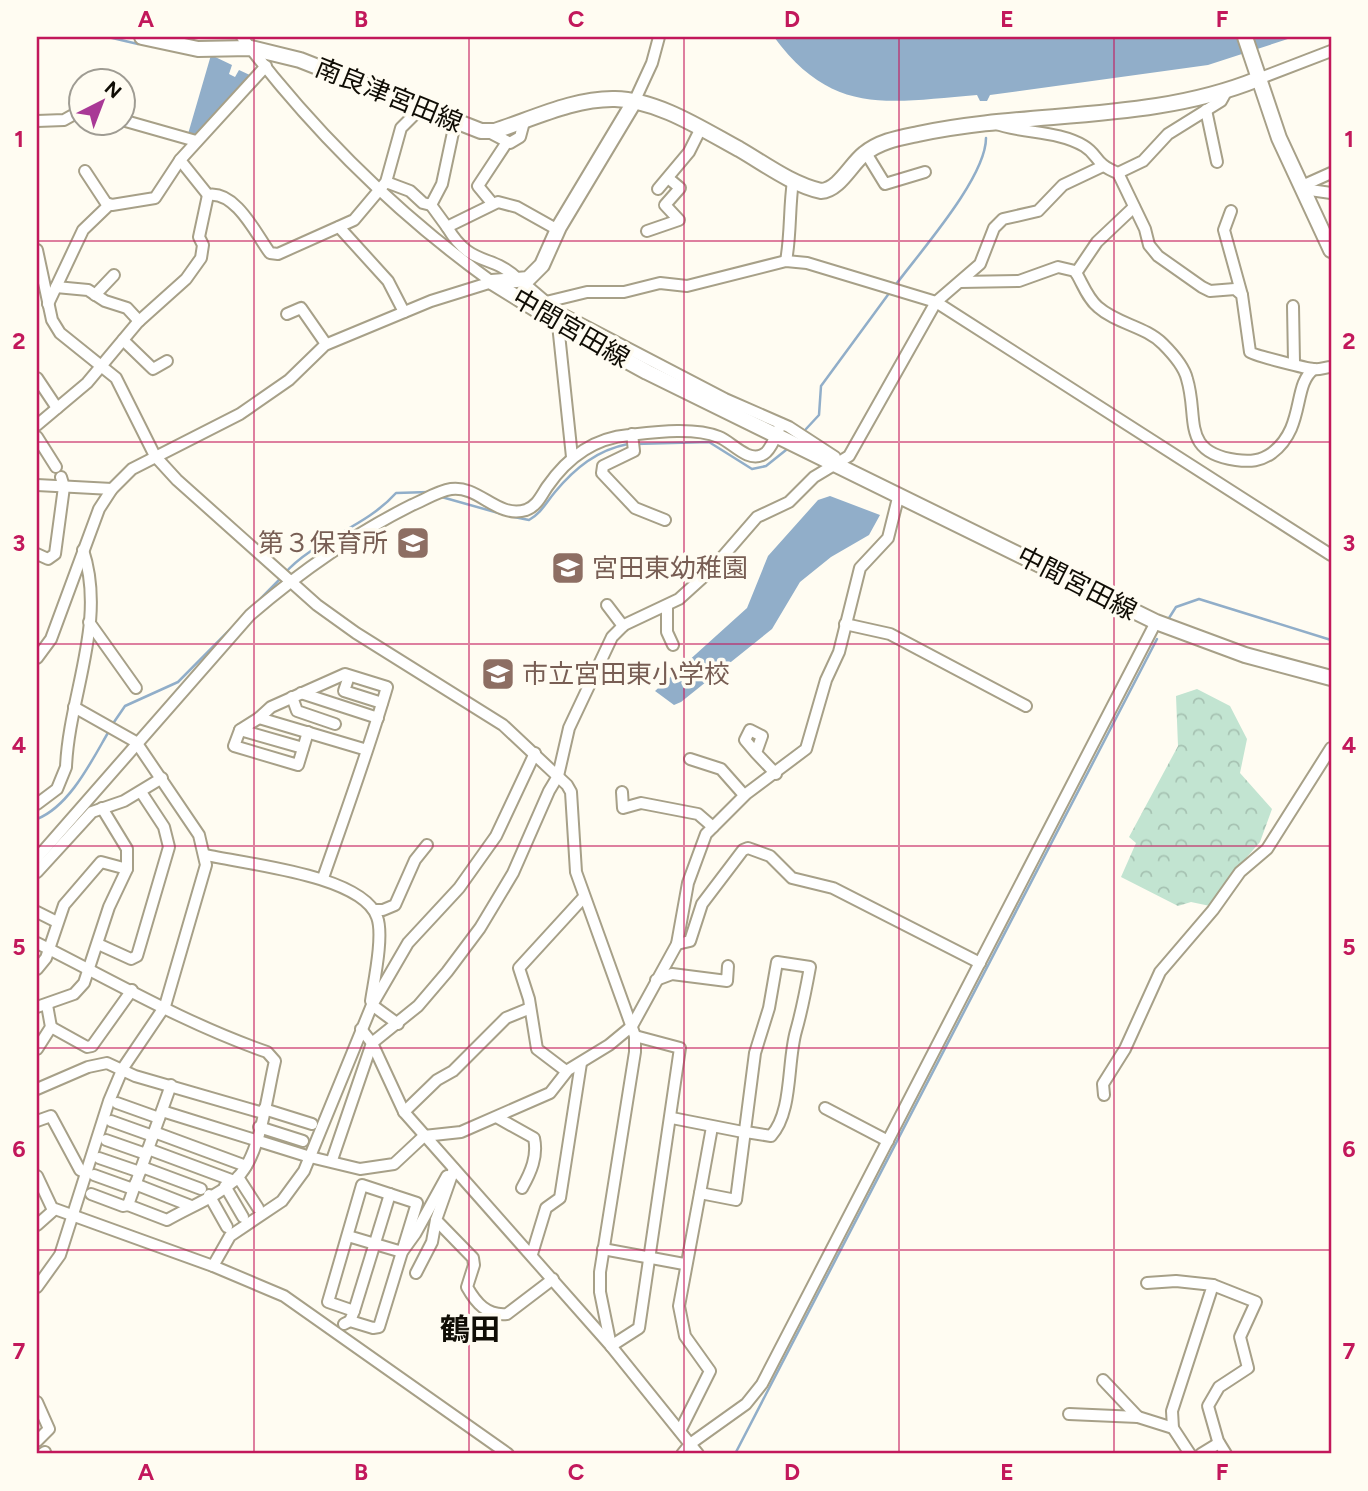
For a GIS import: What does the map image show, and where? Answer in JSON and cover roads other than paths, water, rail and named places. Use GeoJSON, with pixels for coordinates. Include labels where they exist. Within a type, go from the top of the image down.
{"type":"FeatureCollection","features":[{"type":"Feature","properties":{"kind":"main road","name":"南良津宮田線"},"geometry":{"type":"LineString","coordinates":[[142,37],[198,49],[247,42],[300,60],[455,123],[487,131],[592,101],[634,102]]}},
{"type":"Feature","properties":{"kind":"main road"},"geometry":{"type":"LineString","coordinates":[[1245,37],[1279,138],[1330,245]]}},
{"type":"Feature","properties":{"kind":"main road"},"geometry":{"type":"LineString","coordinates":[[634,102],[656,107],[793,181],[810,188],[826,190],[866,153],[892,139],[991,122],[1167,105],[1226,92],[1257,75]]}},
{"type":"Feature","properties":{"kind":"main road","name":"中間宮田線"},"geometry":{"type":"LineString","coordinates":[[492,282],[523,282],[542,265],[558,230],[634,102]]}},
{"type":"Feature","properties":{"kind":"main road","name":"中間宮田線"},"geometry":{"type":"LineString","coordinates":[[492,282],[560,319],[647,372],[778,429],[899,495],[1156,622],[1245,655],[1331,678]]}},
{"type":"Feature","properties":{"kind":"street"},"geometry":{"type":"LineString","coordinates":[[634,102],[652,63],[659,37]]}},
{"type":"Feature","properties":{"kind":"street"},"geometry":{"type":"LineString","coordinates":[[37,658],[51,639],[99,509],[112,489],[132,469],[240,414],[289,380],[326,344],[404,312],[492,282],[459,253],[432,237],[377,190],[314,124],[247,42]]}},
{"type":"Feature","properties":{"kind":"street"},"geometry":{"type":"LineString","coordinates":[[1257,75],[1331,51]]}},
{"type":"Feature","properties":{"kind":"street"},"geometry":{"type":"LineString","coordinates":[[48,304],[83,230],[109,205],[155,198],[180,160],[266,66]]}},
{"type":"Feature","properties":{"kind":"street"},"geometry":{"type":"LineString","coordinates":[[991,122],[1007,128],[1029,129],[1086,147],[1101,167],[1118,173],[1143,161],[1168,134],[1221,101],[1226,92]]}},
{"type":"Feature","properties":{"kind":"street"},"geometry":{"type":"LineString","coordinates":[[180,160],[208,195],[224,198],[260,232],[270,253],[278,254],[354,220],[377,190],[387,182],[401,128],[421,109]]}},
{"type":"Feature","properties":{"kind":"street"},"geometry":{"type":"LineString","coordinates":[[1206,110],[1217,162]]}},
{"type":"Feature","properties":{"kind":"street"},"geometry":{"type":"LineString","coordinates":[[37,121],[66,119]]}},
{"type":"Feature","properties":{"kind":"street"},"geometry":{"type":"LineString","coordinates":[[492,203],[478,186],[507,142],[520,137],[524,122]]}},
{"type":"Feature","properties":{"kind":"street"},"geometry":{"type":"LineString","coordinates":[[430,205],[442,184],[455,123]]}},
{"type":"Feature","properties":{"kind":"street"},"geometry":{"type":"LineString","coordinates":[[136,124],[196,141]]}},
{"type":"Feature","properties":{"kind":"street"},"geometry":{"type":"LineString","coordinates":[[658,189],[689,152],[700,130]]}},
{"type":"Feature","properties":{"kind":"street"},"geometry":{"type":"LineString","coordinates":[[487,131],[507,142]]}},
{"type":"Feature","properties":{"kind":"street"},"geometry":{"type":"LineString","coordinates":[[866,153],[885,184],[925,172]]}},
{"type":"Feature","properties":{"kind":"street"},"geometry":{"type":"LineString","coordinates":[[332,1160],[372,1043],[398,1024],[447,972],[499,898],[558,776],[569,728],[587,695],[606,645],[623,626],[667,606],[711,570],[757,517],[789,502],[814,477],[849,456],[936,302],[980,264],[994,228],[1003,219],[1038,211],[1063,185],[1101,167]]}},
{"type":"Feature","properties":{"kind":"street"},"geometry":{"type":"LineString","coordinates":[[85,171],[109,205]]}},
{"type":"Feature","properties":{"kind":"street"},"geometry":{"type":"LineString","coordinates":[[1118,173],[1149,245],[1158,256],[1210,291],[1235,289],[1242,295]]}},
{"type":"Feature","properties":{"kind":"street"},"geometry":{"type":"LineString","coordinates":[[1303,187],[1331,173]]}},
{"type":"Feature","properties":{"kind":"street"},"geometry":{"type":"LineString","coordinates":[[647,231],[679,220],[665,205],[680,188],[668,177]]}},
{"type":"Feature","properties":{"kind":"street"},"geometry":{"type":"LineString","coordinates":[[786,261],[791,234],[788,211],[793,181]]}},
{"type":"Feature","properties":{"kind":"street"},"geometry":{"type":"LineString","coordinates":[[387,182],[410,191],[430,205],[447,227],[459,253],[506,269],[556,312],[560,319],[572,457]]}},
{"type":"Feature","properties":{"kind":"street"},"geometry":{"type":"LineString","coordinates":[[1303,187],[1331,193]]}},
{"type":"Feature","properties":{"kind":"street"},"geometry":{"type":"LineString","coordinates":[[37,425],[103,365],[139,321],[186,279],[201,258],[203,244],[199,237],[208,195]]}},
{"type":"Feature","properties":{"kind":"street"},"geometry":{"type":"LineString","coordinates":[[432,237],[492,203],[512,205],[558,230]]}},
{"type":"Feature","properties":{"kind":"street"},"geometry":{"type":"LineString","coordinates":[[1076,272],[1097,242],[1134,207]]}},
{"type":"Feature","properties":{"kind":"street"},"geometry":{"type":"LineString","coordinates":[[1231,211],[1224,230],[1242,295],[1250,352],[1259,358],[1294,362],[1314,369],[1331,367]]}},
{"type":"Feature","properties":{"kind":"street"},"geometry":{"type":"LineString","coordinates":[[340,228],[388,281],[404,312]]}},
{"type":"Feature","properties":{"kind":"street"},"geometry":{"type":"LineString","coordinates":[[37,250],[52,320],[60,333],[103,365],[120,385],[155,456],[191,494],[285,579],[337,621],[503,724],[535,752],[571,792],[572,849],[584,897],[633,1031],[635,1052],[603,1250],[600,1292],[611,1346]]}},
{"type":"Feature","properties":{"kind":"street"},"geometry":{"type":"LineString","coordinates":[[546,302],[587,292],[624,292],[660,283],[687,286],[786,261],[831,268],[936,302],[1331,555]]}},
{"type":"Feature","properties":{"kind":"street"},"geometry":{"type":"LineString","coordinates":[[960,282],[1019,281],[1058,267],[1076,272],[1097,307],[1147,332],[1176,360],[1187,378],[1192,429],[1197,440],[1213,454],[1245,461],[1259,460],[1271,453],[1283,442],[1295,421],[1304,379],[1314,369]]}},
{"type":"Feature","properties":{"kind":"street"},"geometry":{"type":"LineString","coordinates":[[95,295],[114,275]]}},
{"type":"Feature","properties":{"kind":"street"},"geometry":{"type":"LineString","coordinates":[[56,287],[84,289],[127,308],[139,321]]}},
{"type":"Feature","properties":{"kind":"street"},"geometry":{"type":"LineString","coordinates":[[1293,306],[1294,362]]}},
{"type":"Feature","properties":{"kind":"street"},"geometry":{"type":"LineString","coordinates":[[287,314],[301,308],[326,344]]}},
{"type":"Feature","properties":{"kind":"street"},"geometry":{"type":"LineString","coordinates":[[123,340],[153,369],[167,361]]}},
{"type":"Feature","properties":{"kind":"street"},"geometry":{"type":"LineString","coordinates":[[37,378],[57,408]]}},
{"type":"Feature","properties":{"kind":"street"},"geometry":{"type":"LineString","coordinates":[[37,858],[136,742],[285,579],[361,533],[443,491],[463,489],[499,508],[523,510],[535,504],[572,457],[609,439],[632,435],[713,435],[747,455],[759,456],[768,450],[778,429]]}},
{"type":"Feature","properties":{"kind":"street"},"geometry":{"type":"LineString","coordinates":[[632,435],[634,451],[603,466],[602,474],[635,508],[665,520]]}},
{"type":"Feature","properties":{"kind":"street"},"geometry":{"type":"LineString","coordinates":[[37,437],[60,477],[55,554],[48,559],[37,554]]}},
{"type":"Feature","properties":{"kind":"street"},"geometry":{"type":"LineString","coordinates":[[1201,472],[1213,454]]}},
{"type":"Feature","properties":{"kind":"street"},"geometry":{"type":"LineString","coordinates":[[37,485],[60,477],[112,489]]}},
{"type":"Feature","properties":{"kind":"street"},"geometry":{"type":"LineString","coordinates":[[117,1103],[358,1168],[394,1164],[425,1136],[461,1132],[550,1093],[566,1071],[633,1031],[656,980],[677,944],[688,884],[702,840],[744,795],[798,758],[811,739],[860,568],[888,538],[899,495]]}},
{"type":"Feature","properties":{"kind":"street"},"geometry":{"type":"LineString","coordinates":[[37,804],[57,789],[66,767],[89,622],[90,572],[83,550]]}},
{"type":"Feature","properties":{"kind":"street"},"geometry":{"type":"LineString","coordinates":[[607,605],[623,626]]}},
{"type":"Feature","properties":{"kind":"street"},"geometry":{"type":"LineString","coordinates":[[667,606],[667,632],[673,645]]}},
{"type":"Feature","properties":{"kind":"street"},"geometry":{"type":"LineString","coordinates":[[89,622],[136,688]]}},
{"type":"Feature","properties":{"kind":"street"},"geometry":{"type":"LineString","coordinates":[[682,1454],[690,1444],[737,1412],[762,1384],[1156,622]]}},
{"type":"Feature","properties":{"kind":"street"},"geometry":{"type":"LineString","coordinates":[[845,624],[890,634],[1026,706]]}},
{"type":"Feature","properties":{"kind":"street"},"geometry":{"type":"LineString","coordinates":[[349,676],[344,691],[382,703]]}},
{"type":"Feature","properties":{"kind":"street"},"geometry":{"type":"LineString","coordinates":[[308,732],[299,765],[234,746],[240,730],[259,718],[266,709],[324,682],[349,676],[387,687],[323,878]]}},
{"type":"Feature","properties":{"kind":"street"},"geometry":{"type":"LineString","coordinates":[[296,695],[378,718]]}},
{"type":"Feature","properties":{"kind":"street"},"geometry":{"type":"LineString","coordinates":[[296,695],[297,711],[335,723]]}},
{"type":"Feature","properties":{"kind":"street"},"geometry":{"type":"LineString","coordinates":[[37,1287],[60,1255],[90,1174],[123,1068],[165,1006],[204,878],[206,855],[199,835],[136,742],[106,722],[74,707]]}},
{"type":"Feature","properties":{"kind":"street"},"geometry":{"type":"LineString","coordinates":[[259,718],[367,750]]}},
{"type":"Feature","properties":{"kind":"street"},"geometry":{"type":"LineString","coordinates":[[240,730],[303,748]]}},
{"type":"Feature","properties":{"kind":"street"},"geometry":{"type":"LineString","coordinates":[[1104,1095],[1103,1084],[1125,1049],[1160,972],[1213,910],[1240,872],[1272,842],[1331,748]]}},
{"type":"Feature","properties":{"kind":"street"},"geometry":{"type":"LineString","coordinates":[[213,1266],[230,1236],[282,1201],[304,1171],[372,1005],[416,932],[459,888],[496,836],[535,752]]}},
{"type":"Feature","properties":{"kind":"street"},"geometry":{"type":"LineString","coordinates":[[756,753],[776,774]]}},
{"type":"Feature","properties":{"kind":"street"},"geometry":{"type":"LineString","coordinates":[[690,759],[721,769],[744,795]]}},
{"type":"Feature","properties":{"kind":"street"},"geometry":{"type":"LineString","coordinates":[[37,872],[92,812],[141,792],[162,778]]}},
{"type":"Feature","properties":{"kind":"street"},"geometry":{"type":"LineString","coordinates":[[98,944],[131,959],[137,956],[167,855],[167,832],[141,792]]}},
{"type":"Feature","properties":{"kind":"street"},"geometry":{"type":"LineString","coordinates":[[622,792],[623,808],[641,803],[698,814],[713,827]]}},
{"type":"Feature","properties":{"kind":"street"},"geometry":{"type":"LineString","coordinates":[[102,808],[127,849],[127,869],[109,907],[84,982],[74,994],[42,1006],[51,1027],[87,1047],[92,1046],[132,990]]}},
{"type":"Feature","properties":{"kind":"street"},"geometry":{"type":"LineString","coordinates":[[374,910],[395,905],[415,860],[427,845]]}},
{"type":"Feature","properties":{"kind":"street"},"geometry":{"type":"LineString","coordinates":[[677,944],[690,941],[702,904],[743,850],[748,848],[770,856],[792,878],[833,888],[980,963]]}},
{"type":"Feature","properties":{"kind":"street"},"geometry":{"type":"LineString","coordinates":[[206,855],[323,878],[365,900],[374,910],[379,928],[372,1005]]}},
{"type":"Feature","properties":{"kind":"street"},"geometry":{"type":"LineString","coordinates":[[37,969],[49,949],[57,922],[68,899],[101,862],[127,869]]}},
{"type":"Feature","properties":{"kind":"street"},"geometry":{"type":"LineString","coordinates":[[566,1071],[537,1049],[519,968],[584,897]]}},
{"type":"Feature","properties":{"kind":"street"},"geometry":{"type":"LineString","coordinates":[[37,912],[57,922]]}},
{"type":"Feature","properties":{"kind":"street"},"geometry":{"type":"LineString","coordinates":[[37,943],[165,1006],[192,1024],[272,1056],[275,1061],[256,1142],[246,1166],[232,1181],[205,1192],[191,1206],[167,1220],[91,1194]]}},
{"type":"Feature","properties":{"kind":"street"},"geometry":{"type":"LineString","coordinates":[[672,1118],[712,1127],[745,1132],[771,1136],[783,1115],[796,1031],[802,1017],[810,967],[777,962],[769,1008],[755,1052],[745,1132],[736,1200],[700,1194]]}},
{"type":"Feature","properties":{"kind":"street"},"geometry":{"type":"LineString","coordinates":[[656,980],[672,974],[727,981],[728,966]]}},
{"type":"Feature","properties":{"kind":"street"},"geometry":{"type":"LineString","coordinates":[[372,1005],[398,1024]]}},
{"type":"Feature","properties":{"kind":"street"},"geometry":{"type":"LineString","coordinates":[[404,1112],[437,1080],[453,1071],[506,1018],[528,1009]]}},
{"type":"Feature","properties":{"kind":"street"},"geometry":{"type":"LineString","coordinates":[[37,1049],[51,1027]]}},
{"type":"Feature","properties":{"kind":"street"},"geometry":{"type":"LineString","coordinates":[[361,1029],[372,1043],[404,1112],[532,1254],[698,1454]]}},
{"type":"Feature","properties":{"kind":"street"},"geometry":{"type":"LineString","coordinates":[[611,1346],[639,1328],[672,1118],[680,1048],[633,1031]]}},
{"type":"Feature","properties":{"kind":"street"},"geometry":{"type":"LineString","coordinates":[[37,1089],[98,1063],[116,1064],[135,1076],[312,1124]]}},
{"type":"Feature","properties":{"kind":"street"},"geometry":{"type":"LineString","coordinates":[[532,1254],[546,1208],[560,1198],[581,1063]]}},
{"type":"Feature","properties":{"kind":"street"},"geometry":{"type":"LineString","coordinates":[[128,1205],[171,1086]]}},
{"type":"Feature","properties":{"kind":"street"},"geometry":{"type":"LineString","coordinates":[[825,1108],[888,1141]]}},
{"type":"Feature","properties":{"kind":"street"},"geometry":{"type":"LineString","coordinates":[[37,1121],[51,1116],[80,1170],[191,1206]]}},
{"type":"Feature","properties":{"kind":"street"},"geometry":{"type":"LineString","coordinates":[[498,1118],[534,1138],[536,1148],[532,1170],[522,1188]]}},
{"type":"Feature","properties":{"kind":"street"},"geometry":{"type":"LineString","coordinates":[[111,1121],[246,1166]]}},
{"type":"Feature","properties":{"kind":"street"},"geometry":{"type":"LineString","coordinates":[[259,1127],[303,1141]]}},
{"type":"Feature","properties":{"kind":"street"},"geometry":{"type":"LineString","coordinates":[[680,1431],[709,1371],[685,1336],[678,1302],[712,1127]]}},
{"type":"Feature","properties":{"kind":"street"},"geometry":{"type":"LineString","coordinates":[[106,1139],[232,1181],[258,1208]]}},
{"type":"Feature","properties":{"kind":"street"},"geometry":{"type":"LineString","coordinates":[[99,1158],[141,1169],[205,1192],[227,1227]]}},
{"type":"Feature","properties":{"kind":"street"},"geometry":{"type":"LineString","coordinates":[[358,1168],[362,1185],[328,1302],[373,1328],[379,1327],[417,1203],[362,1185]]}},
{"type":"Feature","properties":{"kind":"street"},"geometry":{"type":"LineString","coordinates":[[416,1273],[435,1233],[436,1220],[454,1169]]}},
{"type":"Feature","properties":{"kind":"street"},"geometry":{"type":"LineString","coordinates":[[402,1252],[415,1234],[440,1185],[454,1169]]}},
{"type":"Feature","properties":{"kind":"street"},"geometry":{"type":"LineString","coordinates":[[37,1176],[53,1210]]}},
{"type":"Feature","properties":{"kind":"street"},"geometry":{"type":"LineString","coordinates":[[232,1181],[243,1217]]}},
{"type":"Feature","properties":{"kind":"street"},"geometry":{"type":"LineString","coordinates":[[334,1329],[352,1316],[390,1194]]}},
{"type":"Feature","properties":{"kind":"street"},"geometry":{"type":"LineString","coordinates":[[53,1210],[74,1214],[213,1266],[284,1296],[508,1454]]}},
{"type":"Feature","properties":{"kind":"street"},"geometry":{"type":"LineString","coordinates":[[37,1225],[53,1210]]}},
{"type":"Feature","properties":{"kind":"street"},"geometry":{"type":"LineString","coordinates":[[436,1220],[473,1258],[474,1265],[467,1287],[484,1310],[498,1315],[507,1314],[553,1279]]}},
{"type":"Feature","properties":{"kind":"street"},"geometry":{"type":"LineString","coordinates":[[348,1236],[402,1252]]}},
{"type":"Feature","properties":{"kind":"street"},"geometry":{"type":"LineString","coordinates":[[603,1250],[684,1264]]}},
{"type":"Feature","properties":{"kind":"street"},"geometry":{"type":"LineString","coordinates":[[1147,1283],[1176,1280],[1213,1285],[1256,1302],[1240,1337],[1248,1368],[1219,1387],[1209,1401],[1209,1415],[1226,1454]]}},
{"type":"Feature","properties":{"kind":"street"},"geometry":{"type":"LineString","coordinates":[[1190,1454],[1173,1428],[1172,1411],[1213,1285]]}},
{"type":"Feature","properties":{"kind":"street"},"geometry":{"type":"LineString","coordinates":[[1103,1380],[1138,1417]]}},
{"type":"Feature","properties":{"kind":"street"},"geometry":{"type":"LineString","coordinates":[[37,1402],[49,1429],[37,1441]]}},
{"type":"Feature","properties":{"kind":"street"},"geometry":{"type":"LineString","coordinates":[[1069,1414],[1138,1417],[1173,1428]]}},
{"type":"Feature","properties":{"kind":"street"},"geometry":{"type":"LineString","coordinates":[[1201,1454],[1219,1443]]}},
{"type":"Feature","properties":{"kind":"water"},"geometry":{"type":"Polygon","coordinates":[[[774,37],[1294,37],[1208,65],[990,95],[987,101],[980,101],[977,95],[890,101],[865,99],[818,81],[796,63],[774,37]]]}},
{"type":"Feature","properties":{"kind":"water"},"geometry":{"type":"Polygon","coordinates":[[[211,55],[232,65],[229,74],[235,77],[239,70],[252,76],[196,136],[188,134],[211,55]]]}},
{"type":"Feature","properties":{"kind":"water"},"geometry":{"type":"Polygon","coordinates":[[[830,496],[880,515],[869,535],[831,557],[800,582],[772,629],[681,702],[674,705],[655,691],[747,608],[768,556],[818,500],[830,496]]]}},
{"type":"Feature","properties":{"kind":"waterway"},"geometry":{"type":"LineString","coordinates":[[108,37],[138,44],[142,41]]}},
{"type":"Feature","properties":{"kind":"waterway"},"geometry":{"type":"LineString","coordinates":[[894,287],[963,194],[983,154],[986,138]]}},
{"type":"Feature","properties":{"kind":"waterway"},"geometry":{"type":"LineString","coordinates":[[806,429],[819,415],[821,386],[890,292]]}},
{"type":"Feature","properties":{"kind":"waterway"},"geometry":{"type":"LineString","coordinates":[[635,444],[709,442],[752,469],[766,466],[786,450]]}},
{"type":"Feature","properties":{"kind":"waterway"},"geometry":{"type":"LineString","coordinates":[[509,516],[529,520],[579,468],[597,455],[628,444]]}},
{"type":"Feature","properties":{"kind":"waterway"},"geometry":{"type":"LineString","coordinates":[[284,574],[310,552],[370,516],[396,493],[429,492]]}},
{"type":"Feature","properties":{"kind":"waterway"},"geometry":{"type":"LineString","coordinates":[[438,496],[502,514]]}},
{"type":"Feature","properties":{"kind":"waterway"},"geometry":{"type":"LineString","coordinates":[[112,725],[125,706],[178,682],[280,579]]}},
{"type":"Feature","properties":{"kind":"waterway"},"geometry":{"type":"LineString","coordinates":[[1169,618],[1176,607],[1199,599],[1331,640]]}},
{"type":"Feature","properties":{"kind":"waterway"},"geometry":{"type":"LineString","coordinates":[[735,1454],[1157,639]]}},
{"type":"Feature","properties":{"kind":"waterway"},"geometry":{"type":"LineString","coordinates":[[37,819],[49,813],[70,793],[109,731]]}},
{"type":"Feature","properties":{"kind":"place","name":"第３保育所"},"geometry":{"type":"Point","coordinates":[413,543]}},
{"type":"Feature","properties":{"kind":"place","name":"宮田東幼稚園"},"geometry":{"type":"Point","coordinates":[568,568]}},
{"type":"Feature","properties":{"kind":"place","name":"市立宮田東小学校"},"geometry":{"type":"Point","coordinates":[498,674]}},
{"type":"Feature","properties":{"kind":"district","name":"鶴田"},"geometry":{"type":"Point","coordinates":[470,1330]}}]}
